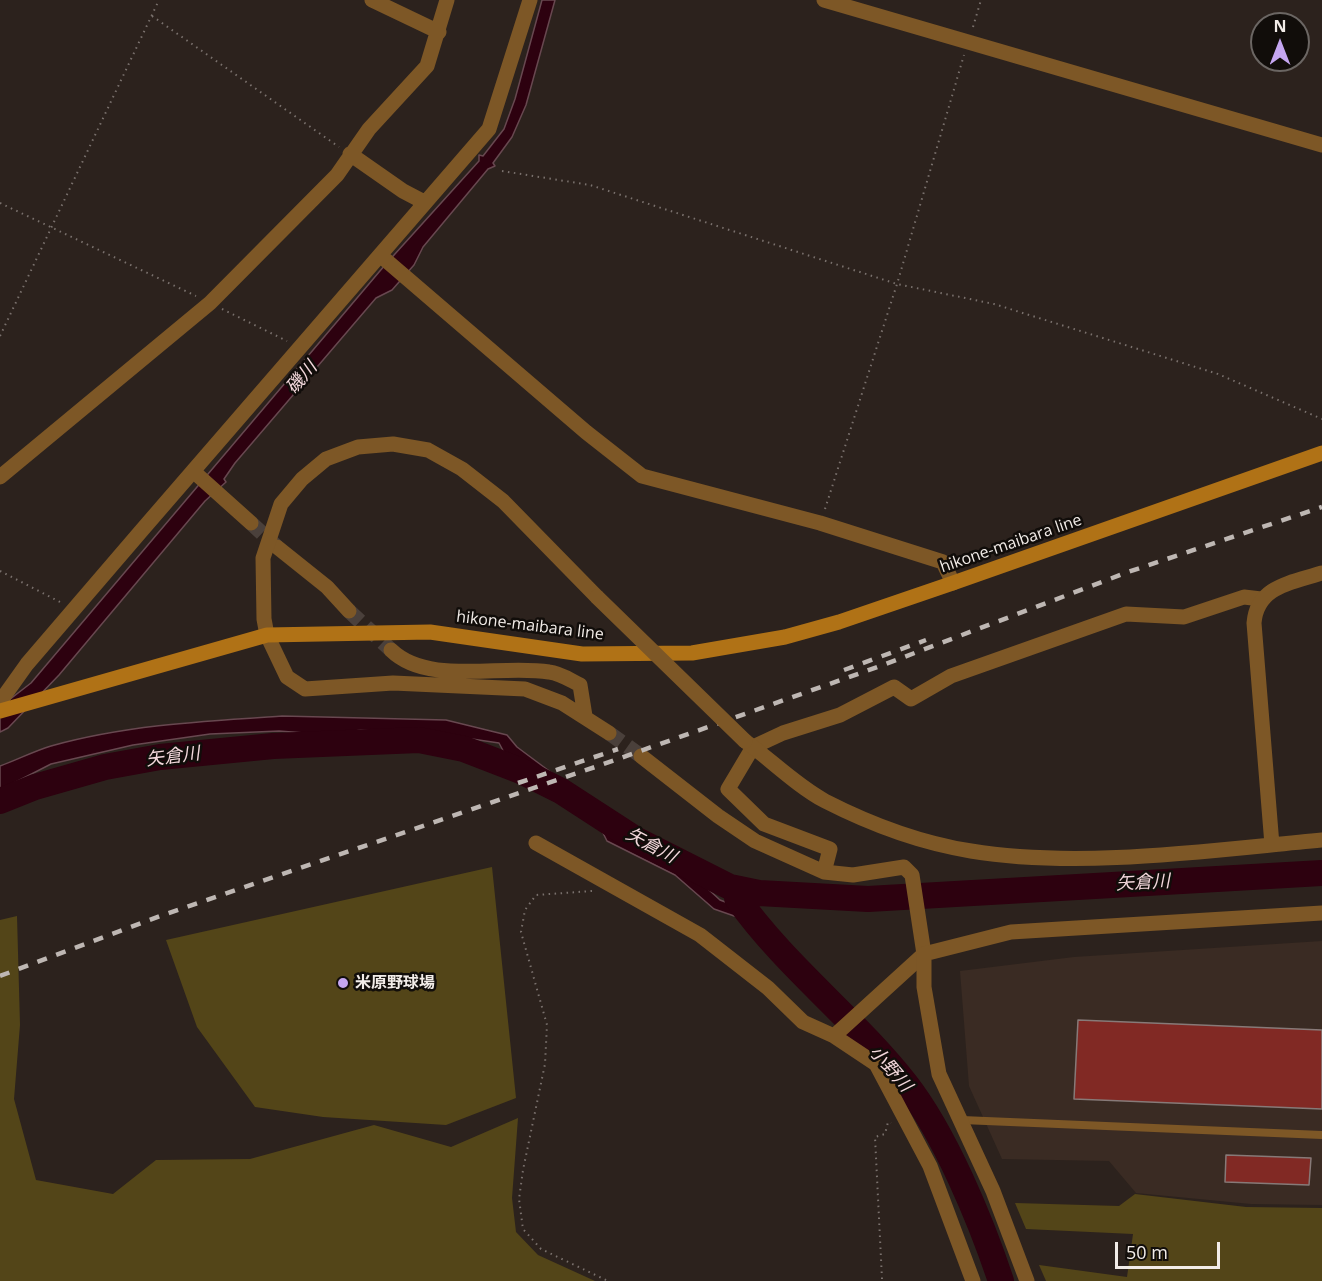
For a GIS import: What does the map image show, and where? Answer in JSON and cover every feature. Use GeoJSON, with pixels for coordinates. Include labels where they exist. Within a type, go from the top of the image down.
{"type":"FeatureCollection","features":[{"type":"Feature","properties":{"kind":"main road","name":"hikone-maibara line"},"geometry":{"type":"LineString","coordinates":[[0,711],[267,635],[430,632],[582,654],[692,653],[785,637],[839,622],[953,583],[1322,453]]}},
{"type":"Feature","properties":{"kind":"street"},"geometry":{"type":"LineString","coordinates":[[372,0],[439,32]]}},
{"type":"Feature","properties":{"kind":"street"},"geometry":{"type":"LineString","coordinates":[[0,477],[210,303],[336,175],[369,129],[427,66],[447,0]]}},
{"type":"Feature","properties":{"kind":"street"},"geometry":{"type":"LineString","coordinates":[[0,702],[27,664],[197,474],[300,350],[384,258],[424,202],[489,129],[530,0]]}},
{"type":"Feature","properties":{"kind":"street"},"geometry":{"type":"LineString","coordinates":[[824,0],[1322,145]]}},
{"type":"Feature","properties":{"kind":"street"},"geometry":{"type":"LineString","coordinates":[[350,154],[424,202]]}},
{"type":"Feature","properties":{"kind":"street"},"geometry":{"type":"LineString","coordinates":[[384,258],[586,432],[642,476],[820,523],[943,562],[953,583]]}},
{"type":"Feature","properties":{"kind":"street"},"geometry":{"type":"LineString","coordinates":[[609,733],[585,716],[542,693],[525,689],[393,683],[305,689],[287,677],[267,635],[264,619],[262,558],[281,504],[302,479],[326,459],[358,447],[393,444],[429,450],[462,469],[503,501],[597,597],[749,744],[824,800],[901,834],[970,851],[1038,858],[1152,855],[1322,840]]}},
{"type":"Feature","properties":{"kind":"street"},"geometry":{"type":"LineString","coordinates":[[197,474],[251,524]]}},
{"type":"Feature","properties":{"kind":"street"},"geometry":{"type":"LineString","coordinates":[[277,547],[327,587],[349,611]]}},
{"type":"Feature","properties":{"kind":"street"},"geometry":{"type":"LineString","coordinates":[[1272,845],[1254,623],[1255,607],[1266,593],[1322,573]]}},
{"type":"Feature","properties":{"kind":"street"},"geometry":{"type":"LineString","coordinates":[[824,872],[830,849],[764,824],[728,789],[749,744],[840,715],[894,687],[911,699],[951,676],[1125,614],[1184,617],[1244,597],[1261,599]]}},
{"type":"Feature","properties":{"kind":"street"},"geometry":{"type":"LineString","coordinates":[[391,650],[406,662],[423,669],[551,672],[580,685],[585,716]]}},
{"type":"Feature","properties":{"kind":"street"},"geometry":{"type":"LineString","coordinates":[[641,756],[718,816],[756,841],[824,872],[853,876],[904,867],[912,875],[924,954],[924,987],[939,1074],[963,1120],[1027,1281]]}},
{"type":"Feature","properties":{"kind":"street"},"geometry":{"type":"LineString","coordinates":[[536,843],[700,935],[768,988],[803,1022],[834,1036],[876,1064],[930,1166],[973,1281]]}},
{"type":"Feature","properties":{"kind":"street"},"geometry":{"type":"LineString","coordinates":[[834,1036],[924,954],[1011,932],[1322,913]]}},
{"type":"Feature","properties":{"kind":"lane"},"geometry":{"type":"LineString","coordinates":[[963,1120],[1322,1135]]}},
{"type":"Feature","properties":{"kind":"path"},"geometry":{"type":"LineString","coordinates":[[0,336],[159,0]]}},
{"type":"Feature","properties":{"kind":"path"},"geometry":{"type":"LineString","coordinates":[[820,523],[897,284],[981,0]]}},
{"type":"Feature","properties":{"kind":"path"},"geometry":{"type":"LineString","coordinates":[[152,16],[350,154]]}},
{"type":"Feature","properties":{"kind":"path"},"geometry":{"type":"LineString","coordinates":[[502,171],[590,185],[897,284],[994,304],[1218,374],[1322,419]]}},
{"type":"Feature","properties":{"kind":"path"},"geometry":{"type":"LineString","coordinates":[[0,203],[210,303],[300,350]]}},
{"type":"Feature","properties":{"kind":"path"},"geometry":{"type":"LineString","coordinates":[[0,571],[75,610]]}},
{"type":"Feature","properties":{"kind":"path"},"geometry":{"type":"LineString","coordinates":[[594,891],[536,895],[525,910],[521,932],[547,1025],[545,1064],[530,1131],[519,1199],[523,1229],[541,1249],[608,1281]]}},
{"type":"Feature","properties":{"kind":"path"},"geometry":{"type":"LineString","coordinates":[[882,1279],[875,1137],[885,1134],[888,1122]]}},
{"type":"Feature","properties":{"kind":"shaded area","name":"米原野球場"},"geometry":{"type":"Polygon","coordinates":[[[492,867],[516,1098],[446,1125],[323,1117],[255,1107],[197,1027],[166,940],[492,867]]]}},
{"type":"Feature","properties":{"kind":"shaded area"},"geometry":{"type":"Polygon","coordinates":[[[17,916],[20,1025],[14,1099],[36,1180],[113,1194],[156,1160],[250,1159],[374,1125],[451,1147],[518,1118],[512,1198],[516,1232],[538,1255],[595,1281],[0,1281],[0,920],[17,916]]]}},
{"type":"Feature","properties":{"kind":"shaded area"},"geometry":{"type":"Polygon","coordinates":[[[1322,941],[1322,1205],[1251,1204],[1136,1193],[1109,1161],[1002,1159],[969,1086],[960,971],[1074,957],[1322,941]]]}},
{"type":"Feature","properties":{"kind":"shaded area"},"geometry":{"type":"Polygon","coordinates":[[[1135,1194],[1246,1207],[1322,1208],[1322,1281],[1046,1281],[1039,1265],[1127,1277],[1133,1234],[1026,1229],[1015,1203],[1119,1206],[1135,1194]]]}},
{"type":"Feature","properties":{"kind":"water","name":"磯川"},"geometry":{"type":"Polygon","coordinates":[[[542,0],[555,0],[526,105],[512,137],[493,163],[495,166],[488,169],[423,247],[414,265],[392,290],[376,298],[235,463],[224,479],[226,482],[205,501],[59,675],[8,728],[0,732],[0,707],[31,683],[385,265],[479,161],[479,155],[483,156],[504,129],[515,99],[542,0]]]}},
{"type":"Feature","properties":{"kind":"water"},"geometry":{"type":"Polygon","coordinates":[[[282,716],[446,720],[507,735],[517,747],[611,817],[623,835],[682,865],[720,900],[760,915],[763,926],[714,909],[675,875],[607,841],[600,827],[582,816],[572,801],[508,760],[499,743],[445,735],[361,730],[330,735],[279,731],[210,734],[133,745],[51,764],[0,790],[0,766],[51,746],[137,729],[282,716]]]}},
{"type":"Feature","properties":{"kind":"building"},"geometry":{"type":"Polygon","coordinates":[[[1078,1020],[1322,1030],[1322,1109],[1074,1099],[1078,1020]]]}},
{"type":"Feature","properties":{"kind":"building"},"geometry":{"type":"Polygon","coordinates":[[[1226,1155],[1311,1158],[1309,1185],[1225,1182],[1226,1155]]]}},
{"type":"Feature","properties":{"kind":"waterway","name":"矢倉川"},"geometry":{"type":"LineString","coordinates":[[0,801],[35,787],[105,767],[160,757],[273,746],[419,740],[464,749],[521,771],[561,791],[635,839],[730,887],[759,893],[868,899],[1322,873]]}},
{"type":"Feature","properties":{"kind":"waterway","name":"小野川"},"geometry":{"type":"LineString","coordinates":[[737,898],[776,946],[886,1060],[920,1104],[961,1179],[1001,1281]]}},
{"type":"Feature","properties":{"kind":"tunnel"},"geometry":{"type":"LineString","coordinates":[[251,523],[277,547]]}},
{"type":"Feature","properties":{"kind":"tunnel"},"geometry":{"type":"LineString","coordinates":[[349,611],[391,650]]}},
{"type":"Feature","properties":{"kind":"tunnel"},"geometry":{"type":"LineString","coordinates":[[609,733],[641,756]]}},
{"type":"Feature","properties":{"kind":"railway"},"geometry":{"type":"LineString","coordinates":[[0,976],[160,916],[598,766],[883,665],[1128,572],[1322,507]]}},
{"type":"Feature","properties":{"kind":"railway"},"geometry":{"type":"LineString","coordinates":[[844,670],[926,640]]}},
{"type":"Feature","properties":{"kind":"railway"},"geometry":{"type":"LineString","coordinates":[[518,783],[618,749]]}},
{"type":"Feature","properties":{"kind":"place","name":"米原野球場"},"geometry":{"type":"Point","coordinates":[343,983]}}]}
